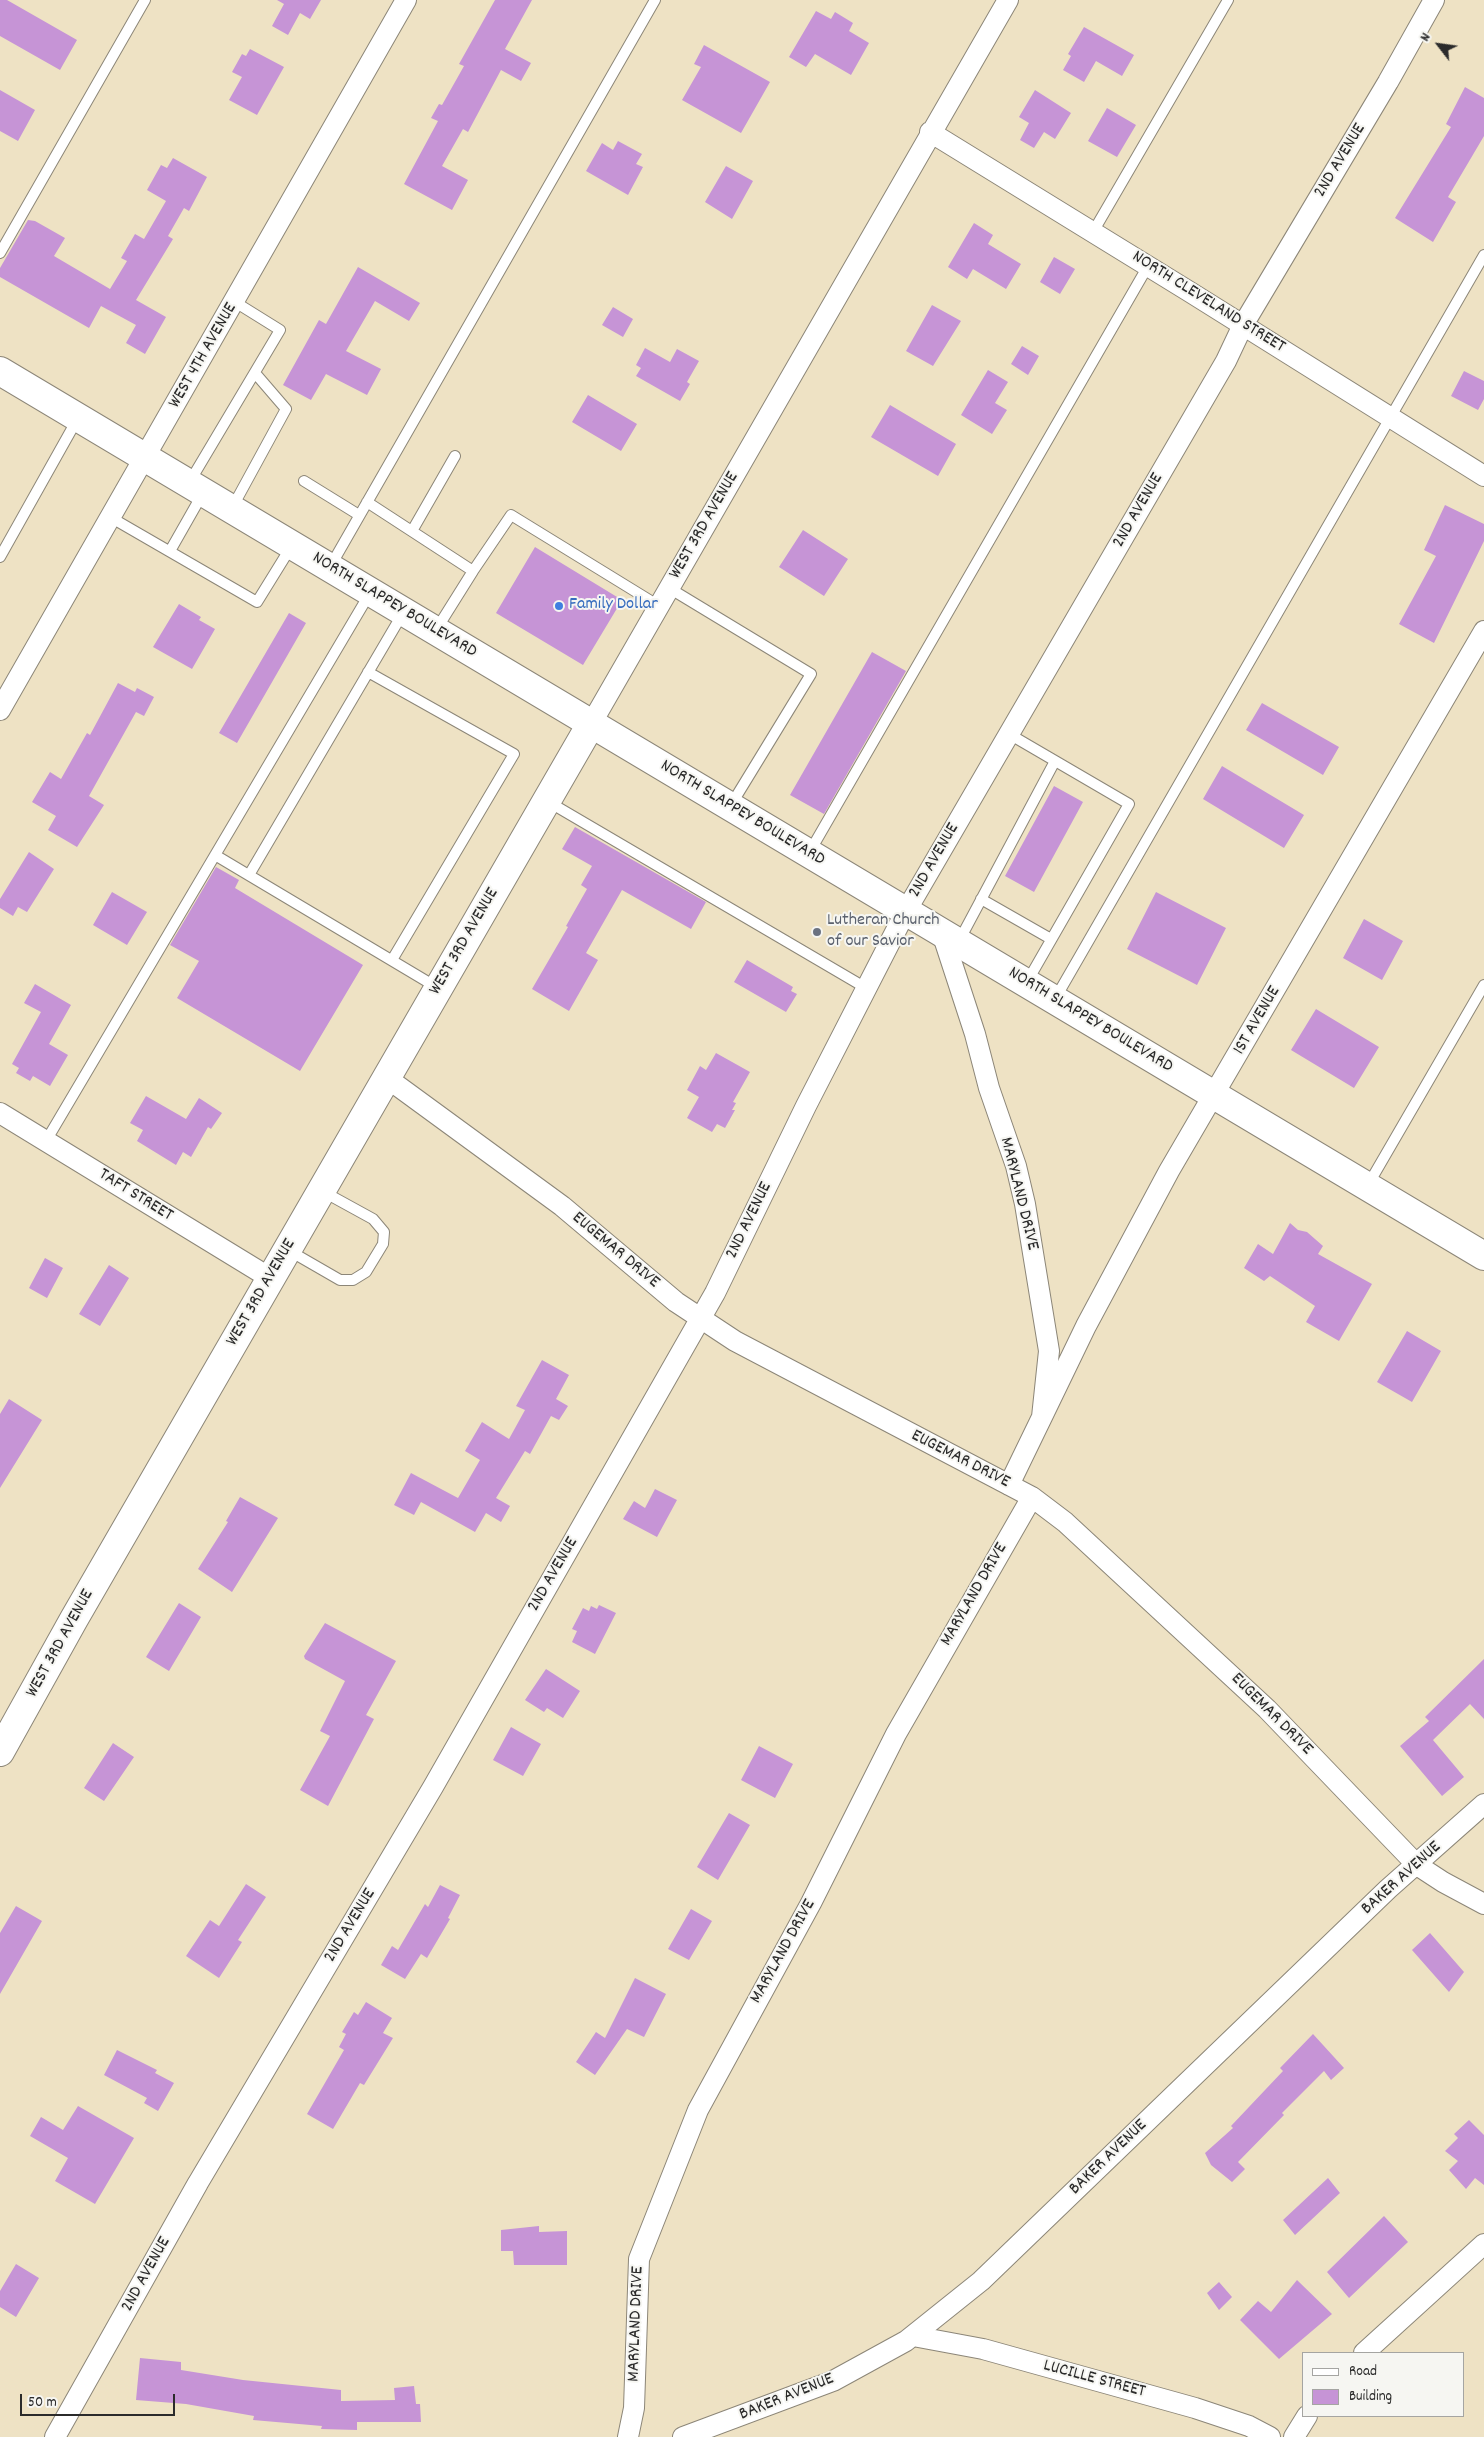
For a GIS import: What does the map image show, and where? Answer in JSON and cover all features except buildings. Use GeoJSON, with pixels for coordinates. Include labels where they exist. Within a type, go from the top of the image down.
{"type":"FeatureCollection","features":[{"type":"Feature","properties":{"kind":"main road","name":"NORTH SLAPPEY BOULEVARD"},"geometry":{"type":"LineString","coordinates":[[0,371],[1484,1256]]}},
{"type":"Feature","properties":{"kind":"main road","name":"WEST 3RD AVENUE"},"geometry":{"type":"LineString","coordinates":[[0,1752],[270,1278],[591,724]]}},
{"type":"Feature","properties":{"kind":"street","name":"WEST 4TH AVENUE"},"geometry":{"type":"LineString","coordinates":[[0,710],[406,0]]}},
{"type":"Feature","properties":{"kind":"street","name":"WEST 3RD AVENUE"},"geometry":{"type":"LineString","coordinates":[[591,724],[930,132],[1008,0]]}},
{"type":"Feature","properties":{"kind":"street","name":"2ND AVENUE"},"geometry":{"type":"LineString","coordinates":[[56,2437],[198,2183],[432,1787],[716,1293],[866,988],[906,911],[1226,362],[1243,325],[1388,82],[1434,0]]}},
{"type":"Feature","properties":{"kind":"street","name":"NORTH CLEVELAND STREET"},"geometry":{"type":"LineString","coordinates":[[930,132],[1484,476]]}},
{"type":"Feature","properties":{"kind":"street","name":"1ST AVENUE"},"geometry":{"type":"LineString","coordinates":[[1042,1417],[1086,1326],[1169,1171],[1484,631]]}},
{"type":"Feature","properties":{"kind":"street","name":"MARYLAND DRIVE"},"geometry":{"type":"LineString","coordinates":[[950,938],[989,1088],[1016,1166],[1025,1204],[1049,1350],[1042,1417],[1008,1484]]}},
{"type":"Feature","properties":{"kind":"street","name":"EUGEMAR DRIVE"},"geometry":{"type":"LineString","coordinates":[[387,1078],[562,1206],[676,1302],[735,1341],[828,1392],[1032,1496],[1065,1522],[1267,1709],[1417,1865],[1443,1882],[1484,1904]]}},
{"type":"Feature","properties":{"kind":"street","name":"TAFT STREET"},"geometry":{"type":"LineString","coordinates":[[0,1113],[270,1278]]}},
{"type":"Feature","properties":{"kind":"street","name":"MARYLAND DRIVE"},"geometry":{"type":"LineString","coordinates":[[628,2437],[634,2408],[639,2258],[698,2110],[811,1903],[896,1734],[1032,1496]]}},
{"type":"Feature","properties":{"kind":"street","name":"BAKER AVENUE"},"geometry":{"type":"LineString","coordinates":[[683,2437],[833,2381],[913,2336],[982,2280],[1388,1889],[1484,1804]]}},
{"type":"Feature","properties":{"kind":"street"},"geometry":{"type":"LineString","coordinates":[[1365,2352],[1484,2244]]}},
{"type":"Feature","properties":{"kind":"street","name":"LUCILLE STREET"},"geometry":{"type":"LineString","coordinates":[[913,2336],[984,2349],[1195,2408],[1248,2426],[1270,2437]]}},
{"type":"Feature","properties":{"kind":"street"},"geometry":{"type":"LineString","coordinates":[[1294,2437],[1306,2417]]}},
{"type":"Feature","properties":{"kind":"lane"},"geometry":{"type":"LineString","coordinates":[[0,253],[145,0]]}},
{"type":"Feature","properties":{"kind":"lane"},"geometry":{"type":"LineString","coordinates":[[329,568],[655,0]]}},
{"type":"Feature","properties":{"kind":"lane"},"geometry":{"type":"LineString","coordinates":[[1093,232],[1228,0]]}},
{"type":"Feature","properties":{"kind":"lane"},"geometry":{"type":"LineString","coordinates":[[1054,1000],[1484,255]]}},
{"type":"Feature","properties":{"kind":"lane"},"geometry":{"type":"LineString","coordinates":[[809,854],[1148,266]]}},
{"type":"Feature","properties":{"kind":"lane"},"geometry":{"type":"LineString","coordinates":[[170,551],[196,488],[255,373],[280,330],[235,302]]}},
{"type":"Feature","properties":{"kind":"lane"},"geometry":{"type":"LineString","coordinates":[[231,509],[286,409],[255,373]]}},
{"type":"Feature","properties":{"kind":"lane"},"geometry":{"type":"LineString","coordinates":[[0,557],[78,418]]}},
{"type":"Feature","properties":{"kind":"lane"},"geometry":{"type":"LineString","coordinates":[[412,531],[455,456]]}},
{"type":"Feature","properties":{"kind":"lane"},"geometry":{"type":"LineString","coordinates":[[304,481],[359,515]]}},
{"type":"Feature","properties":{"kind":"lane"},"geometry":{"type":"LineString","coordinates":[[367,502],[473,570]]}},
{"type":"Feature","properties":{"kind":"lane"},"geometry":{"type":"LineString","coordinates":[[435,630],[473,570],[511,516],[659,606]]}},
{"type":"Feature","properties":{"kind":"lane"},"geometry":{"type":"LineString","coordinates":[[110,517],[257,602],[292,546]]}},
{"type":"Feature","properties":{"kind":"lane"},"geometry":{"type":"LineString","coordinates":[[669,588],[811,674],[730,806]]}},
{"type":"Feature","properties":{"kind":"lane"},"geometry":{"type":"LineString","coordinates":[[46,1141],[371,592]]}},
{"type":"Feature","properties":{"kind":"lane"},"geometry":{"type":"LineString","coordinates":[[249,875],[404,612]]}},
{"type":"Feature","properties":{"kind":"lane"},"geometry":{"type":"LineString","coordinates":[[368,672],[514,754],[392,960]]}},
{"type":"Feature","properties":{"kind":"lane"},"geometry":{"type":"LineString","coordinates":[[1009,734],[1129,804],[1027,983]]}},
{"type":"Feature","properties":{"kind":"lane"},"geometry":{"type":"LineString","coordinates":[[950,938],[981,899],[1055,761]]}},
{"type":"Feature","properties":{"kind":"lane"},"geometry":{"type":"LineString","coordinates":[[546,800],[866,988]]}},
{"type":"Feature","properties":{"kind":"lane"},"geometry":{"type":"LineString","coordinates":[[215,855],[439,988]]}},
{"type":"Feature","properties":{"kind":"lane"},"geometry":{"type":"LineString","coordinates":[[981,899],[1052,939]]}},
{"type":"Feature","properties":{"kind":"lane"},"geometry":{"type":"LineString","coordinates":[[1367,1186],[1484,985]]}},
{"type":"Feature","properties":{"kind":"lane"},"geometry":{"type":"LineString","coordinates":[[287,1250],[340,1280],[353,1280],[366,1272],[383,1244],[384,1232],[374,1219],[322,1191]]}},
{"type":"Feature","properties":{"kind":"place","name":"Family Dollar"},"geometry":{"type":"Point","coordinates":[559,606]}},
{"type":"Feature","properties":{"kind":"place","name":"Lutheran Church of our Savior"},"geometry":{"type":"Point","coordinates":[817,932]}}]}
